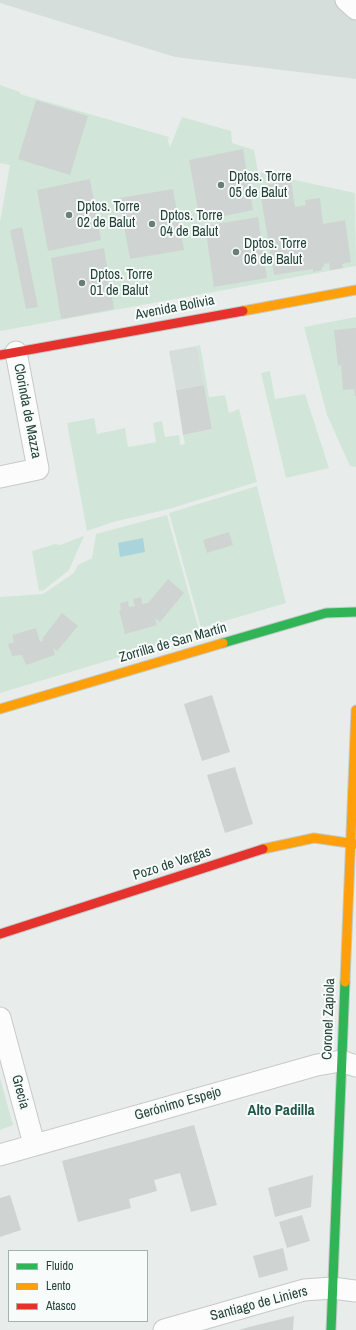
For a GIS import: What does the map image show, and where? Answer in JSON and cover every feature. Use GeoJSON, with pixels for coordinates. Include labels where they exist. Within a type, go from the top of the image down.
{"type":"FeatureCollection","features":[{"type":"Feature","properties":{"kind":"street"},"geometry":{"type":"LineString","coordinates":[[346,0],[356,9]]}},
{"type":"Feature","properties":{"kind":"street","name":"Avenida Bolivia"},"geometry":{"type":"LineString","coordinates":[[8,354],[356,290]]}},
{"type":"Feature","properties":{"kind":"street","name":"Clorinda de Mazza"},"geometry":{"type":"LineString","coordinates":[[0,477],[38,469],[8,354]]}},
{"type":"Feature","properties":{"kind":"street","name":"Zorrilla de San Martín"},"geometry":{"type":"LineString","coordinates":[[0,709],[326,613],[356,612]]}},
{"type":"Feature","properties":{"kind":"street","name":"Coronel Zapiola"},"geometry":{"type":"LineString","coordinates":[[331,1330],[332,1288],[349,1064],[356,710]]}},
{"type":"Feature","properties":{"kind":"street","name":"Pozo de Vargas"},"geometry":{"type":"LineString","coordinates":[[0,934],[267,848],[314,838],[353,843]]}},
{"type":"Feature","properties":{"kind":"street","name":"Grecia"},"geometry":{"type":"LineString","coordinates":[[0,1018],[34,1144]]}},
{"type":"Feature","properties":{"kind":"street","name":"Gerónimo Espejo"},"geometry":{"type":"LineString","coordinates":[[0,1155],[34,1144],[317,1065],[349,1064]]}},
{"type":"Feature","properties":{"kind":"street","name":"Santiago de Liniers"},"geometry":{"type":"LineString","coordinates":[[164,1330],[304,1290],[332,1288],[356,1291]]}},
{"type":"Feature","properties":{"kind":"shaded area"},"geometry":{"type":"Polygon","coordinates":[[[0,0],[356,0],[356,79],[175,57],[0,3],[0,0]]]}},
{"type":"Feature","properties":{"kind":"shaded area"},"geometry":{"type":"Polygon","coordinates":[[[197,346],[204,385],[176,390],[169,351],[197,346]]]}},
{"type":"Feature","properties":{"kind":"green space"},"geometry":{"type":"Polygon","coordinates":[[[0,85],[20,92],[20,94],[169,137],[168,141],[170,147],[182,117],[231,131],[232,143],[254,150],[258,172],[355,193],[356,266],[0,331],[0,222],[10,165],[0,163],[0,85]]]}},
{"type":"Feature","properties":{"kind":"green space"},"geometry":{"type":"Polygon","coordinates":[[[356,317],[356,467],[350,466],[327,415],[304,327],[356,317]]]}},
{"type":"Feature","properties":{"kind":"green space"},"geometry":{"type":"Polygon","coordinates":[[[200,345],[209,397],[225,395],[229,413],[239,409],[257,482],[169,509],[113,522],[87,531],[67,423],[94,418],[97,434],[125,428],[128,447],[156,442],[153,423],[162,421],[165,437],[179,435],[180,445],[185,444],[183,435],[212,429],[197,346],[200,345]]]}},
{"type":"Feature","properties":{"kind":"green space"},"geometry":{"type":"Polygon","coordinates":[[[270,371],[275,399],[305,394],[329,468],[286,478],[261,373],[270,371]]]}},
{"type":"Feature","properties":{"kind":"green space"},"geometry":{"type":"Polygon","coordinates":[[[257,486],[286,603],[201,628],[169,513],[257,486]]]}},
{"type":"Feature","properties":{"kind":"green space"},"geometry":{"type":"Polygon","coordinates":[[[167,515],[200,633],[0,693],[0,597],[43,594],[74,573],[78,565],[92,558],[96,534],[167,515]]]}},
{"type":"Feature","properties":{"kind":"green space"},"geometry":{"type":"Polygon","coordinates":[[[84,536],[69,570],[44,590],[39,591],[32,551],[55,544],[60,545],[84,536]]]}},
{"type":"Feature","properties":{"kind":"green space"},"geometry":{"type":"Polygon","coordinates":[[[0,1078],[13,1125],[0,1130],[0,1078]]]}},
{"type":"Feature","properties":{"kind":"water"},"geometry":{"type":"Polygon","coordinates":[[[143,538],[145,552],[120,557],[118,543],[143,538]]]}},
{"type":"Feature","properties":{"kind":"building"},"geometry":{"type":"Polygon","coordinates":[[[36,100],[88,116],[70,175],[18,159],[36,100]]]}},
{"type":"Feature","properties":{"kind":"building","name":"Dptos. Torre 05 de Balut"},"geometry":{"type":"Polygon","coordinates":[[[243,149],[253,210],[200,221],[189,160],[243,149]]]}},
{"type":"Feature","properties":{"kind":"building","name":"Dptos. Torre 02 de Balut"},"geometry":{"type":"Polygon","coordinates":[[[90,179],[101,240],[48,251],[37,190],[90,179]]]}},
{"type":"Feature","properties":{"kind":"building"},"geometry":{"type":"Polygon","coordinates":[[[291,181],[295,207],[306,205],[305,200],[320,198],[323,224],[345,220],[351,262],[342,264],[343,268],[330,270],[329,263],[324,264],[322,270],[313,272],[313,269],[274,275],[259,186],[291,181]]]}},
{"type":"Feature","properties":{"kind":"building","name":"Dptos. Torre 04 de Balut"},"geometry":{"type":"Polygon","coordinates":[[[173,189],[184,250],[130,259],[119,198],[173,189]]]}},
{"type":"Feature","properties":{"kind":"building","name":"Dptos. Torre 06 de Balut"},"geometry":{"type":"Polygon","coordinates":[[[258,217],[267,278],[214,287],[205,226],[258,217]]]}},
{"type":"Feature","properties":{"kind":"building"},"geometry":{"type":"Polygon","coordinates":[[[22,227],[38,307],[26,309],[10,230],[22,227]]]}},
{"type":"Feature","properties":{"kind":"building","name":"Dptos. Torre 01 de Balut"},"geometry":{"type":"Polygon","coordinates":[[[104,248],[114,309],[61,319],[51,258],[104,248]]]}},
{"type":"Feature","properties":{"kind":"building"},"geometry":{"type":"Polygon","coordinates":[[[356,328],[355,396],[354,389],[343,390],[341,365],[338,366],[334,330],[356,328]]]}},
{"type":"Feature","properties":{"kind":"building"},"geometry":{"type":"Polygon","coordinates":[[[204,385],[212,429],[183,435],[176,390],[204,385]]]}},
{"type":"Feature","properties":{"kind":"building"},"geometry":{"type":"Polygon","coordinates":[[[229,532],[233,545],[207,553],[203,540],[229,532]]]}},
{"type":"Feature","properties":{"kind":"building"},"geometry":{"type":"Polygon","coordinates":[[[168,579],[184,593],[160,622],[155,618],[157,625],[125,634],[119,610],[121,610],[120,603],[128,601],[129,607],[135,606],[133,599],[141,597],[142,604],[148,603],[168,579]]]}},
{"type":"Feature","properties":{"kind":"building"},"geometry":{"type":"Polygon","coordinates":[[[62,613],[78,626],[57,651],[53,648],[55,655],[26,665],[22,655],[12,656],[8,644],[14,642],[12,635],[36,628],[40,642],[44,640],[42,639],[62,613]]]}},
{"type":"Feature","properties":{"kind":"building"},"geometry":{"type":"Polygon","coordinates":[[[212,695],[230,752],[202,761],[184,704],[212,695]]]}},
{"type":"Feature","properties":{"kind":"building"},"geometry":{"type":"Polygon","coordinates":[[[235,767],[253,824],[225,833],[207,775],[235,767]]]}},
{"type":"Feature","properties":{"kind":"building"},"geometry":{"type":"Polygon","coordinates":[[[194,1125],[217,1205],[191,1212],[180,1173],[154,1180],[157,1191],[129,1199],[131,1208],[78,1222],[62,1161],[194,1125]]]}},
{"type":"Feature","properties":{"kind":"building"},"geometry":{"type":"Polygon","coordinates":[[[313,1175],[311,1207],[275,1217],[268,1188],[313,1175]]]}},
{"type":"Feature","properties":{"kind":"building"},"geometry":{"type":"Polygon","coordinates":[[[10,1195],[21,1230],[0,1237],[0,1198],[10,1195]]]}},
{"type":"Feature","properties":{"kind":"building"},"geometry":{"type":"Polygon","coordinates":[[[302,1215],[310,1241],[287,1248],[279,1222],[302,1215]]]}},
{"type":"Feature","properties":{"kind":"building"},"geometry":{"type":"Polygon","coordinates":[[[283,1248],[288,1270],[259,1278],[253,1256],[283,1248]]]}},
{"type":"Feature","properties":{"kind":"building"},"geometry":{"type":"Polygon","coordinates":[[[294,1316],[293,1330],[239,1330],[249,1327],[294,1316]]]}},
{"type":"Feature","properties":{"kind":"traffic: fast"},"geometry":{"type":"LineString","coordinates":[[223,643],[326,613],[356,612]]}},
{"type":"Feature","properties":{"kind":"traffic: fast"},"geometry":{"type":"LineString","coordinates":[[331,1330],[345,982]]}},
{"type":"Feature","properties":{"kind":"traffic: slow"},"geometry":{"type":"LineString","coordinates":[[243,311],[356,290]]}},
{"type":"Feature","properties":{"kind":"traffic: slow"},"geometry":{"type":"LineString","coordinates":[[0,709],[223,643]]}},
{"type":"Feature","properties":{"kind":"traffic: slow"},"geometry":{"type":"LineString","coordinates":[[345,982],[356,710]]}},
{"type":"Feature","properties":{"kind":"traffic: slow"},"geometry":{"type":"LineString","coordinates":[[263,849],[314,838],[356,844]]}},
{"type":"Feature","properties":{"kind":"traffic: jam"},"geometry":{"type":"LineString","coordinates":[[0,355],[243,311]]}},
{"type":"Feature","properties":{"kind":"traffic: jam"},"geometry":{"type":"LineString","coordinates":[[0,934],[263,849]]}},
{"type":"Feature","properties":{"kind":"place","name":"Dptos. Torre 05 de Balut"},"geometry":{"type":"Point","coordinates":[221,185]}},
{"type":"Feature","properties":{"kind":"place","name":"Dptos. Torre 02 de Balut"},"geometry":{"type":"Point","coordinates":[69,215]}},
{"type":"Feature","properties":{"kind":"place","name":"Dptos. Torre 04 de Balut"},"geometry":{"type":"Point","coordinates":[152,224]}},
{"type":"Feature","properties":{"kind":"place","name":"Dptos. Torre 06 de Balut"},"geometry":{"type":"Point","coordinates":[236,252]}},
{"type":"Feature","properties":{"kind":"place","name":"Dptos. Torre 01 de Balut"},"geometry":{"type":"Point","coordinates":[82,283]}},
{"type":"Feature","properties":{"kind":"district","name":"Alto Padilla"},"geometry":{"type":"Point","coordinates":[281,1111]}}]}
